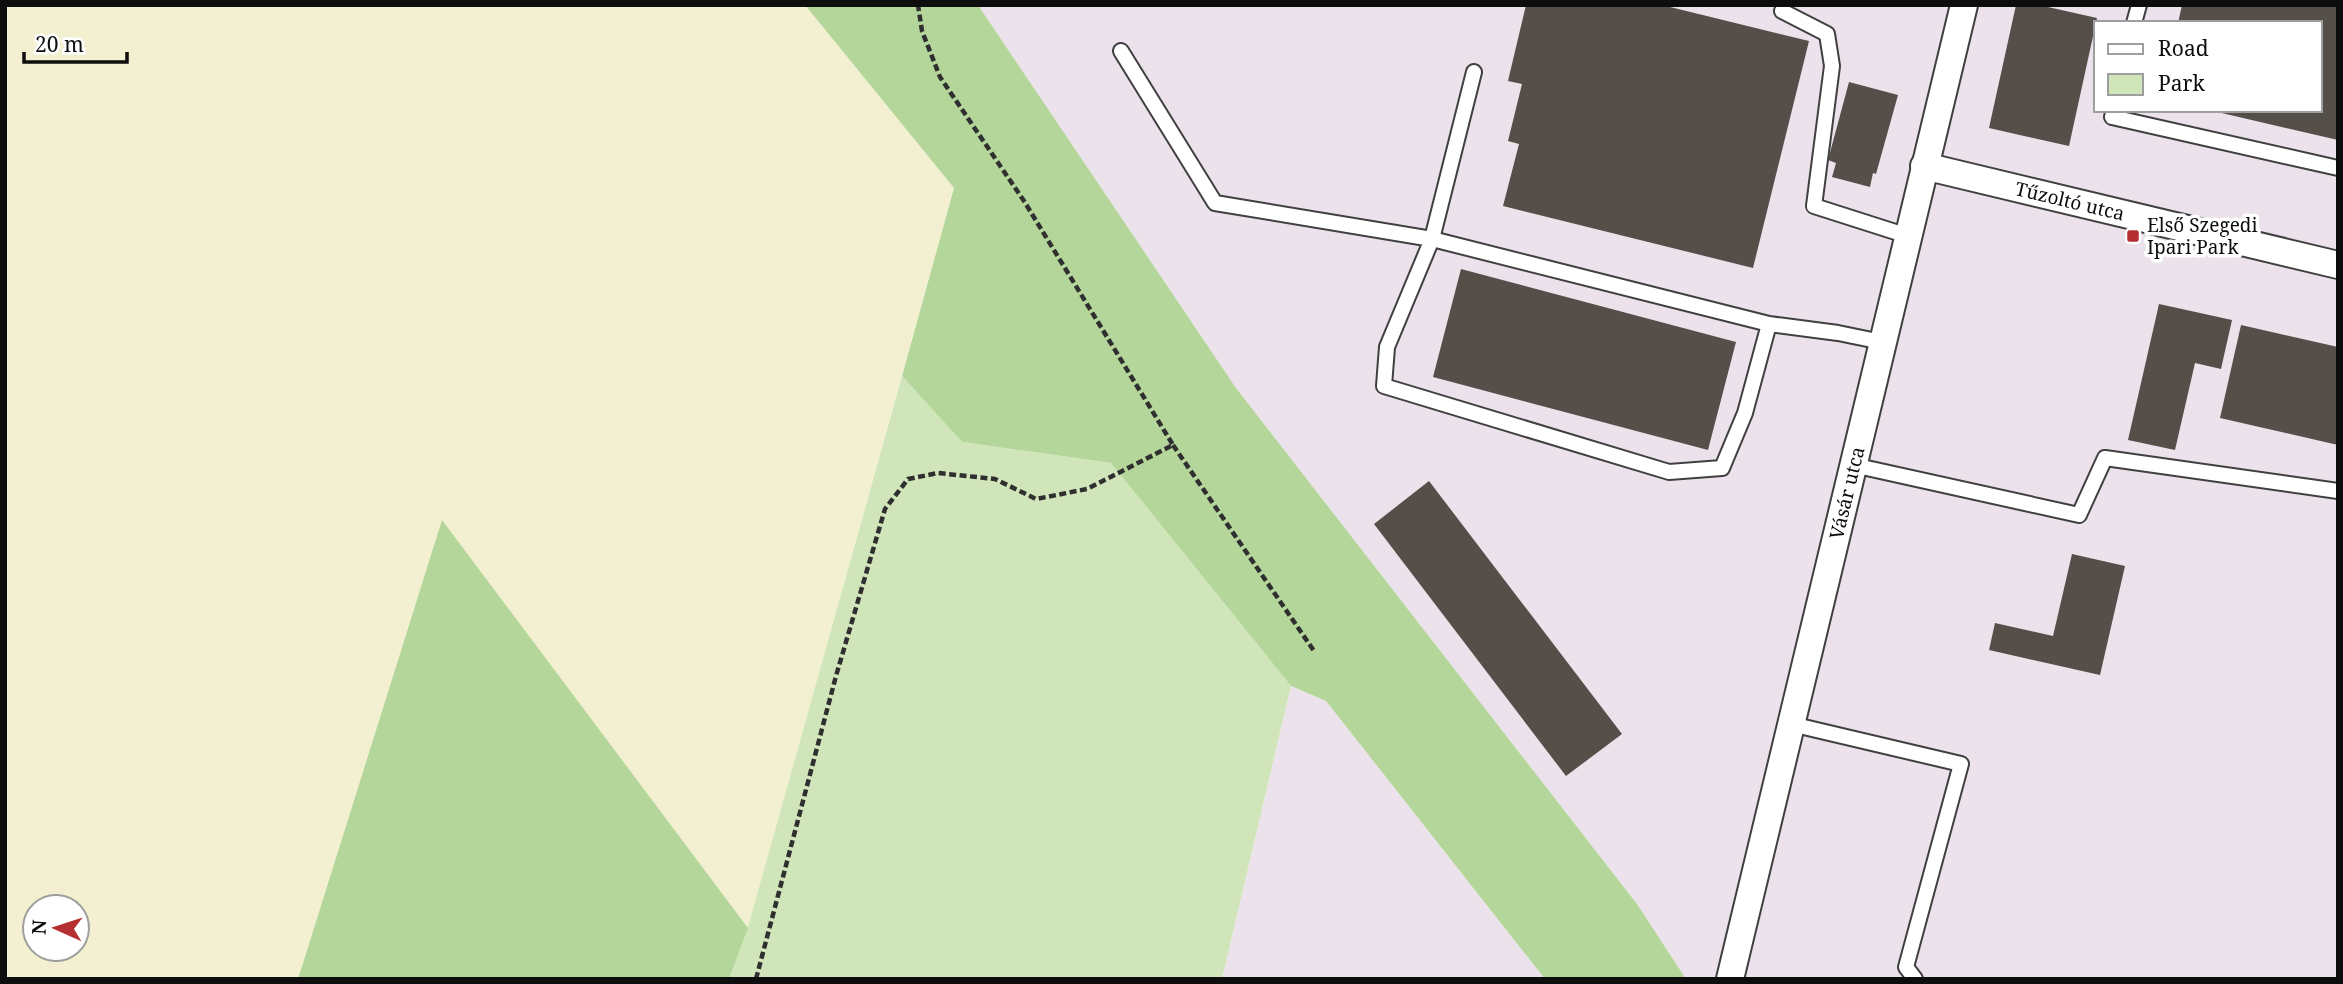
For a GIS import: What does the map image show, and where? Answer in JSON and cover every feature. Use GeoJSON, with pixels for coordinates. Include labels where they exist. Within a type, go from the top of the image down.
{"type":"FeatureCollection","features":[{"type":"Feature","properties":{"kind":"street","name":"Vásár utca"},"geometry":{"type":"LineString","coordinates":[[1730,979],[1964,5]]}},
{"type":"Feature","properties":{"kind":"street","name":"Tűzoltó utca"},"geometry":{"type":"LineString","coordinates":[[1924,166],[2338,265]]}},
{"type":"Feature","properties":{"kind":"lane"},"geometry":{"type":"LineString","coordinates":[[1782,11],[1827,34],[1832,66],[1814,206],[1908,236]]}},
{"type":"Feature","properties":{"kind":"lane"},"geometry":{"type":"LineString","coordinates":[[1121,51],[1215,203],[1432,239],[1769,324],[1882,342]]}},
{"type":"Feature","properties":{"kind":"lane"},"geometry":{"type":"LineString","coordinates":[[1474,72],[1432,239],[1387,347],[1384,386],[1669,472],[1722,468],[1745,412],[1769,324]]}},
{"type":"Feature","properties":{"kind":"lane"},"geometry":{"type":"LineString","coordinates":[[2113,112],[2112,117],[2338,169]]}},
{"type":"Feature","properties":{"kind":"lane"},"geometry":{"type":"LineString","coordinates":[[1853,465],[2079,515],[2105,458],[2338,491]]}},
{"type":"Feature","properties":{"kind":"lane"},"geometry":{"type":"LineString","coordinates":[[1791,724],[1961,765],[1906,967],[1914,979]]}},
{"type":"Feature","properties":{"kind":"path"},"geometry":{"type":"LineString","coordinates":[[918,5],[922,32],[940,77],[1024,201],[1173,445],[1314,651]]}},
{"type":"Feature","properties":{"kind":"path"},"geometry":{"type":"LineString","coordinates":[[756,979],[836,676],[885,509],[908,479],[938,473],[995,479],[1036,499],[1087,489],[1173,445]]}},
{"type":"Feature","properties":{"kind":"shaded area"},"geometry":{"type":"Polygon","coordinates":[[[5,5],[805,5],[954,188],[748,928],[442,521],[298,979],[5,979],[5,5]]]}},
{"type":"Feature","properties":{"kind":"shaded area"},"geometry":{"type":"Polygon","coordinates":[[[978,5],[2338,5],[2338,979],[1686,979],[1637,904],[1236,388],[978,5]]]}},
{"type":"Feature","properties":{"kind":"shaded area"},"geometry":{"type":"Polygon","coordinates":[[[1291,686],[1326,701],[1545,979],[1222,979],[1291,686]]]}},
{"type":"Feature","properties":{"kind":"green space"},"geometry":{"type":"Polygon","coordinates":[[[805,5],[978,5],[1236,388],[1637,904],[1686,979],[1545,979],[1326,701],[1291,686],[1111,463],[962,442],[902,376],[954,188],[805,5]]]}},
{"type":"Feature","properties":{"kind":"green space"},"geometry":{"type":"Polygon","coordinates":[[[902,376],[962,442],[1111,463],[1291,686],[1222,979],[729,979],[748,927],[902,376]]]}},
{"type":"Feature","properties":{"kind":"green space"},"geometry":{"type":"Polygon","coordinates":[[[442,520],[748,928],[729,979],[298,979],[442,520]]]}},
{"type":"Feature","properties":{"kind":"building"},"geometry":{"type":"Polygon","coordinates":[[[1526,5],[1662,5],[1809,41],[1753,268],[1503,206],[1519,144],[1508,141],[1522,84],[1508,81],[1526,5]]]}},
{"type":"Feature","properties":{"kind":"building"},"geometry":{"type":"Polygon","coordinates":[[[2016,5],[2039,5],[2097,18],[2094,21],[2094,32],[2069,146],[1989,128],[2016,5]]]}},
{"type":"Feature","properties":{"kind":"building"},"geometry":{"type":"Polygon","coordinates":[[[2182,5],[2338,5],[2338,140],[2217,112],[2322,112],[2322,21],[2178,21],[2182,5]]]}},
{"type":"Feature","properties":{"kind":"building"},"geometry":{"type":"Polygon","coordinates":[[[1849,82],[1898,95],[1870,187],[1832,177],[1836,163],[1828,160],[1849,82]]]}},
{"type":"Feature","properties":{"kind":"building"},"geometry":{"type":"Polygon","coordinates":[[[1461,269],[1736,342],[1708,450],[1433,377],[1461,269]]]}},
{"type":"Feature","properties":{"kind":"building"},"geometry":{"type":"Polygon","coordinates":[[[2159,304],[2232,320],[2221,369],[2195,363],[2175,450],[2128,440],[2159,304]]]}},
{"type":"Feature","properties":{"kind":"building"},"geometry":{"type":"Polygon","coordinates":[[[2241,325],[2338,347],[2338,445],[2220,418],[2241,325]]]}},
{"type":"Feature","properties":{"kind":"building"},"geometry":{"type":"Polygon","coordinates":[[[1429,481],[1622,734],[1566,776],[1374,524],[1429,481]]]}},
{"type":"Feature","properties":{"kind":"building"},"geometry":{"type":"Polygon","coordinates":[[[2072,554],[2125,566],[2100,675],[1989,650],[1995,623],[2053,636],[2072,554]]]}},
{"type":"Feature","properties":{"kind":"place","name":"Első Szegedi Ipari Park"},"geometry":{"type":"Point","coordinates":[2133,236]}}]}
